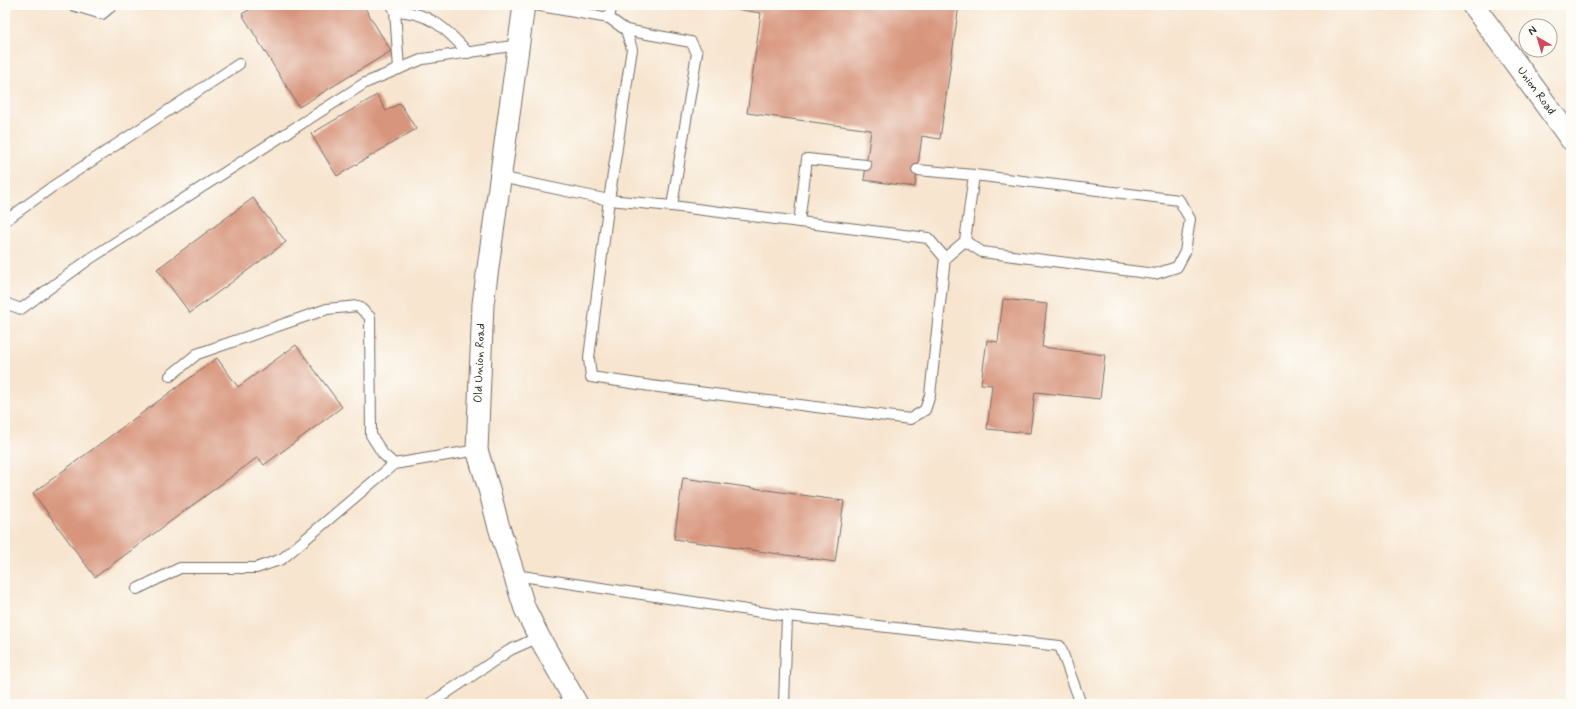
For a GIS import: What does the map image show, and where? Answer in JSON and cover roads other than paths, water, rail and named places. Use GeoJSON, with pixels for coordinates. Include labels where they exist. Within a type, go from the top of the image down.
{"type":"FeatureCollection","features":[{"type":"Feature","properties":{"kind":"main road","name":"Union Road"},"geometry":{"type":"LineString","coordinates":[[1473,5],[1571,139]]}},
{"type":"Feature","properties":{"kind":"street","name":"Old Union Road"},"geometry":{"type":"LineString","coordinates":[[524,5],[483,304],[477,450],[498,524],[526,609],[539,637],[576,704]]}},
{"type":"Feature","properties":{"kind":"lane"},"geometry":{"type":"LineString","coordinates":[[72,5],[102,14],[113,5]]}},
{"type":"Feature","properties":{"kind":"lane"},"geometry":{"type":"LineString","coordinates":[[535,5],[609,18],[626,30],[691,42],[696,53],[672,206]]}},
{"type":"Feature","properties":{"kind":"lane"},"geometry":{"type":"LineString","coordinates":[[609,18],[612,5]]}},
{"type":"Feature","properties":{"kind":"lane"},"geometry":{"type":"LineString","coordinates":[[400,69],[393,8],[411,12],[441,25],[451,33],[468,52]]}},
{"type":"Feature","properties":{"kind":"lane"},"geometry":{"type":"LineString","coordinates":[[626,30],[632,49],[609,200],[589,358],[591,377],[615,382],[910,418],[924,410],[930,395],[945,258],[965,240],[974,176]]}},
{"type":"Feature","properties":{"kind":"lane"},"geometry":{"type":"LineString","coordinates":[[5,303],[21,309],[91,258],[365,83],[423,59],[518,45]]}},
{"type":"Feature","properties":{"kind":"lane"},"geometry":{"type":"LineString","coordinates":[[5,221],[52,187],[239,64]]}},
{"type":"Feature","properties":{"kind":"lane"},"geometry":{"type":"LineString","coordinates":[[799,222],[807,159],[866,165]]}},
{"type":"Feature","properties":{"kind":"lane"},"geometry":{"type":"LineString","coordinates":[[917,170],[1178,200],[1190,219],[1185,252],[1177,266],[1155,274],[982,252],[965,240]]}},
{"type":"Feature","properties":{"kind":"lane"},"geometry":{"type":"LineString","coordinates":[[500,177],[609,200],[672,206],[928,238],[945,258]]}},
{"type":"Feature","properties":{"kind":"lane"},"geometry":{"type":"LineString","coordinates":[[170,376],[197,354],[327,309],[358,306],[370,317],[371,435],[383,454],[394,464]]}},
{"type":"Feature","properties":{"kind":"lane"},"geometry":{"type":"LineString","coordinates":[[137,588],[180,568],[256,568],[282,559],[394,464],[477,450]]}},
{"type":"Feature","properties":{"kind":"lane"},"geometry":{"type":"LineString","coordinates":[[515,575],[787,616],[1060,646],[1081,704]]}},
{"type":"Feature","properties":{"kind":"lane"},"geometry":{"type":"LineString","coordinates":[[784,704],[787,616]]}},
{"type":"Feature","properties":{"kind":"lane"},"geometry":{"type":"LineString","coordinates":[[430,704],[510,650],[539,637]]}}]}
